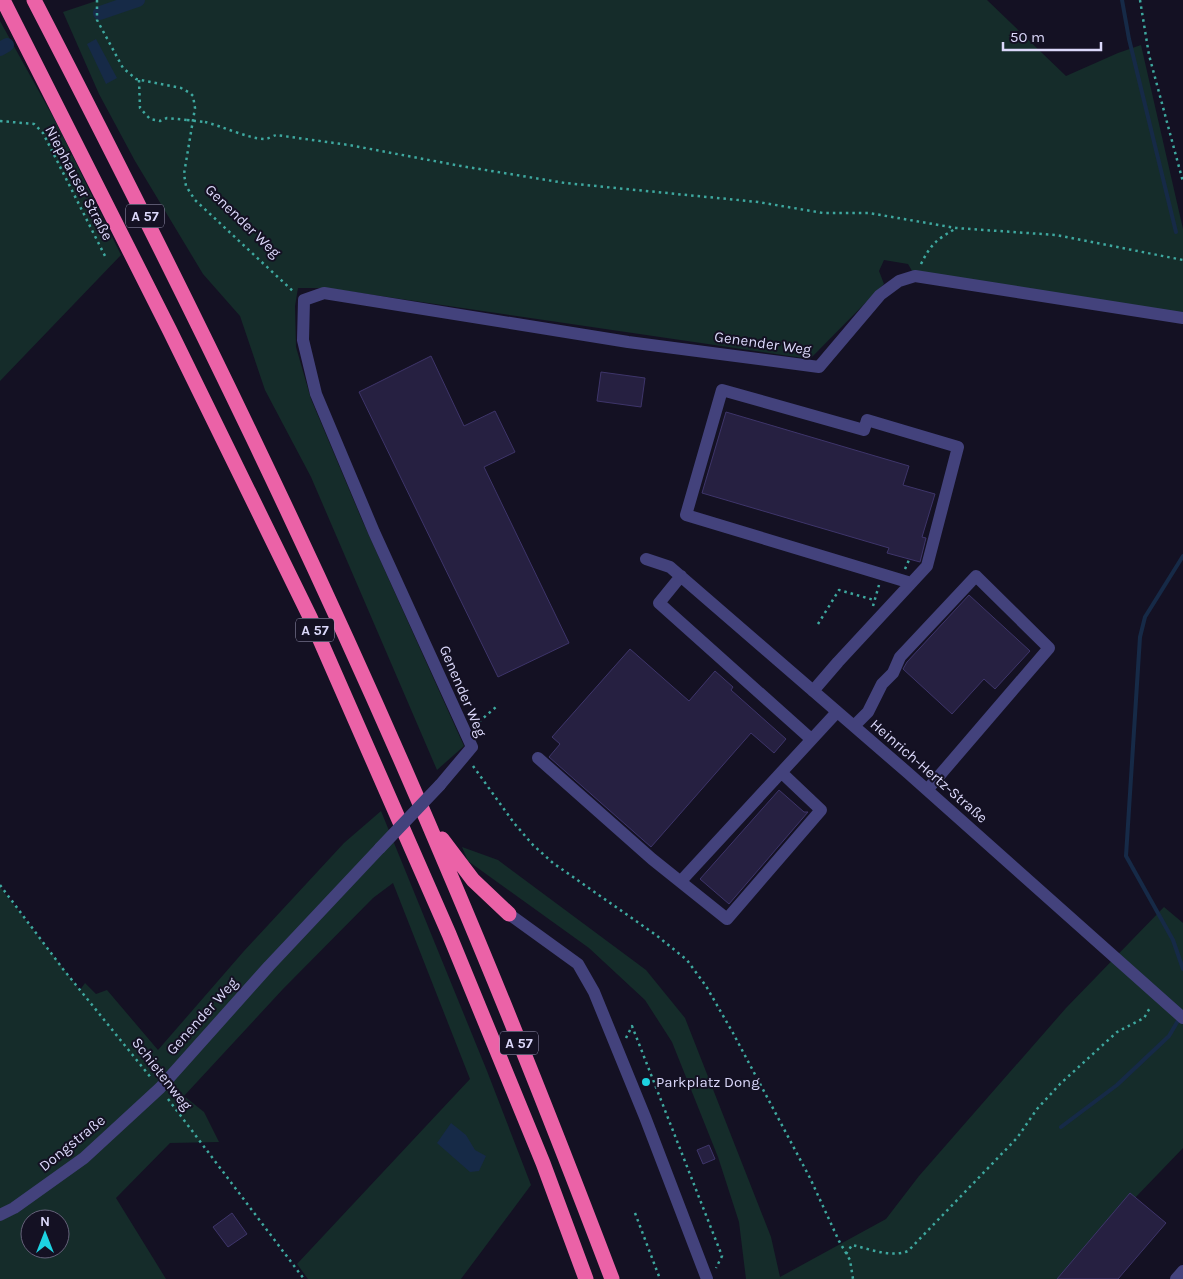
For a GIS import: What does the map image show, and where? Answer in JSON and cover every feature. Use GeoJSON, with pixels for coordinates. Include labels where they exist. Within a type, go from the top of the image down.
{"type":"FeatureCollection","features":[{"type":"Feature","properties":{"kind":"highway","name":"A 57"},"geometry":{"type":"LineString","coordinates":[[3,0],[152,295],[310,617],[449,934],[543,1163],[586,1279]]}},
{"type":"Feature","properties":{"kind":"highway","name":"A 57"},"geometry":{"type":"LineString","coordinates":[[34,0],[117,161],[231,391],[314,568],[421,808],[508,1015],[612,1279]]}},
{"type":"Feature","properties":{"kind":"highway"},"geometry":{"type":"LineString","coordinates":[[421,808],[468,875],[509,914]]}},
{"type":"Feature","properties":{"kind":"street","name":"Genender Weg"},"geometry":{"type":"LineString","coordinates":[[160,1088],[269,966],[440,786],[472,747],[374,532],[316,394],[303,340],[304,300],[324,293],[628,342],[819,367],[880,295],[899,281],[915,276]]}},
{"type":"Feature","properties":{"kind":"street"},"geometry":{"type":"LineString","coordinates":[[915,276],[1181,318]]}},
{"type":"Feature","properties":{"kind":"street"},"geometry":{"type":"LineString","coordinates":[[813,691],[927,566],[958,447],[867,420],[864,430],[722,390],[686,515],[911,583]]}},
{"type":"Feature","properties":{"kind":"street","name":"Heinrich-Hertz-Straße"},"geometry":{"type":"LineString","coordinates":[[646,559],[670,567],[681,576],[927,790],[1183,1018]]}},
{"type":"Feature","properties":{"kind":"street"},"geometry":{"type":"LineString","coordinates":[[681,576],[659,603],[811,739]]}},
{"type":"Feature","properties":{"kind":"street"},"geometry":{"type":"LineString","coordinates":[[854,726],[868,712],[882,684],[893,674],[900,657],[976,576],[1049,648],[927,790]]}},
{"type":"Feature","properties":{"kind":"street"},"geometry":{"type":"LineString","coordinates":[[681,881],[837,712]]}},
{"type":"Feature","properties":{"kind":"street"},"geometry":{"type":"LineString","coordinates":[[538,758],[652,859],[727,919],[821,810],[782,773]]}},
{"type":"Feature","properties":{"kind":"street"},"geometry":{"type":"LineString","coordinates":[[509,914],[578,964],[594,992],[707,1278]]}},
{"type":"Feature","properties":{"kind":"street","name":"Dongstraße"},"geometry":{"type":"LineString","coordinates":[[0,1215],[14,1208],[84,1158],[160,1088]]}},
{"type":"Feature","properties":{"kind":"street"},"geometry":{"type":"LineString","coordinates":[[1176,1279],[1183,1271]]}},
{"type":"Feature","properties":{"kind":"path"},"geometry":{"type":"LineString","coordinates":[[97,0],[97,20],[123,68],[139,80],[140,108],[150,119],[160,121],[167,118],[205,122],[248,136],[266,139],[276,134],[565,183],[758,202],[823,213],[869,213],[956,228],[1056,236],[1183,260]]}},
{"type":"Feature","properties":{"kind":"path"},"geometry":{"type":"LineString","coordinates":[[1140,0],[1149,54],[1183,182]]}},
{"type":"Feature","properties":{"kind":"path","name":"Genender Weg"},"geometry":{"type":"LineString","coordinates":[[139,80],[172,85],[190,93],[195,100],[195,108],[185,169],[186,186],[195,200],[304,300]]}},
{"type":"Feature","properties":{"kind":"path","name":"Niephauser Straße"},"geometry":{"type":"LineString","coordinates":[[0,121],[34,124],[43,133],[106,256]]}},
{"type":"Feature","properties":{"kind":"path"},"geometry":{"type":"LineString","coordinates":[[915,276],[929,249],[939,239],[956,228]]}},
{"type":"Feature","properties":{"kind":"path"},"geometry":{"type":"LineString","coordinates":[[818,624],[839,590],[874,600]]}},
{"type":"Feature","properties":{"kind":"path"},"geometry":{"type":"LineString","coordinates":[[465,733],[496,707]]}},
{"type":"Feature","properties":{"kind":"path"},"geometry":{"type":"LineString","coordinates":[[465,756],[514,823],[546,857],[605,901],[656,935],[687,960],[706,986],[733,1033],[810,1178],[850,1260],[853,1279]]}},
{"type":"Feature","properties":{"kind":"path","name":"Schietenweg"},"geometry":{"type":"LineString","coordinates":[[0,885],[63,969],[160,1088],[304,1279]]}},
{"type":"Feature","properties":{"kind":"path"},"geometry":{"type":"LineString","coordinates":[[846,1254],[852,1245],[890,1254],[901,1254],[908,1251],[1017,1138],[1037,1109],[1072,1073],[1117,1032],[1144,1018],[1152,1006],[1164,1001]]}},
{"type":"Feature","properties":{"kind":"path"},"geometry":{"type":"LineString","coordinates":[[616,1046],[624,1042],[632,1026],[722,1256],[714,1272],[707,1278]]}},
{"type":"Feature","properties":{"kind":"path"},"geometry":{"type":"LineString","coordinates":[[635,1213],[660,1279]]}},
{"type":"Feature","properties":{"kind":"green space"},"geometry":{"type":"Polygon","coordinates":[[[99,0],[987,0],[1066,76],[1141,45],[1183,229],[1183,317],[915,276],[908,264],[884,260],[879,271],[884,284],[810,359],[326,288],[298,288],[295,306],[296,347],[311,399],[362,520],[464,746],[437,770],[311,477],[265,390],[240,316],[203,274],[135,161],[99,94],[63,12],[99,0]]]}},
{"type":"Feature","properties":{"kind":"green space"},"geometry":{"type":"Polygon","coordinates":[[[0,21],[57,124],[121,255],[0,381],[0,21]]]}},
{"type":"Feature","properties":{"kind":"green space"},"geometry":{"type":"Polygon","coordinates":[[[381,811],[487,1071],[531,1185],[461,1279],[308,1279],[297,1264],[470,1079],[393,883],[373,898],[283,989],[184,1096],[204,1112],[219,1142],[170,1143],[116,1198],[166,1279],[0,1279],[0,887],[80,990],[85,983],[96,994],[107,990],[158,1050],[244,951],[344,843],[381,811]]]}},
{"type":"Feature","properties":{"kind":"green space"},"geometry":{"type":"Polygon","coordinates":[[[462,847],[498,860],[646,970],[685,1018],[771,1237],[780,1277],[886,1219],[919,1176],[1066,1008],[1164,907],[1183,923],[1183,1148],[1057,1279],[746,1279],[739,1222],[718,1157],[672,1042],[645,1000],[589,948],[468,861],[462,847]]]}},
{"type":"Feature","properties":{"kind":"water"},"geometry":{"type":"Polygon","coordinates":[[[96,39],[117,78],[106,84],[87,44],[96,39]]]}},
{"type":"Feature","properties":{"kind":"water"},"geometry":{"type":"Polygon","coordinates":[[[451,1123],[466,1135],[475,1150],[486,1156],[479,1171],[470,1172],[437,1143],[451,1123]]]}},
{"type":"Feature","properties":{"kind":"building"},"geometry":{"type":"Polygon","coordinates":[[[431,356],[464,426],[495,411],[515,452],[484,467],[569,643],[498,677],[359,392],[431,356]]]}},
{"type":"Feature","properties":{"kind":"building"},"geometry":{"type":"Polygon","coordinates":[[[601,372],[645,378],[641,407],[597,401],[601,372]]]}},
{"type":"Feature","properties":{"kind":"building"},"geometry":{"type":"Polygon","coordinates":[[[726,412],[909,466],[903,485],[935,494],[922,537],[926,538],[920,562],[887,553],[889,548],[702,493],[726,412]]]}},
{"type":"Feature","properties":{"kind":"building"},"geometry":{"type":"Polygon","coordinates":[[[969,595],[1030,651],[995,689],[984,679],[952,714],[903,669],[907,662],[969,595]]]}},
{"type":"Feature","properties":{"kind":"building"},"geometry":{"type":"Polygon","coordinates":[[[630,649],[689,701],[715,671],[733,687],[731,690],[786,739],[774,753],[751,733],[651,847],[549,757],[560,744],[552,737],[630,649]]]}},
{"type":"Feature","properties":{"kind":"building"},"geometry":{"type":"Polygon","coordinates":[[[779,790],[804,812],[808,812],[729,904],[700,879],[779,790]]]}},
{"type":"Feature","properties":{"kind":"building"},"geometry":{"type":"Polygon","coordinates":[[[709,1145],[715,1159],[703,1164],[697,1150],[709,1145]]]}},
{"type":"Feature","properties":{"kind":"building"},"geometry":{"type":"Polygon","coordinates":[[[1130,1193],[1166,1223],[1118,1279],[1057,1279],[1130,1193]]]}},
{"type":"Feature","properties":{"kind":"building"},"geometry":{"type":"Polygon","coordinates":[[[232,1213],[247,1234],[228,1247],[213,1227],[232,1213]]]}},
{"type":"Feature","properties":{"kind":"waterway"},"geometry":{"type":"LineString","coordinates":[[100,13],[138,0]]}},
{"type":"Feature","properties":{"kind":"waterway"},"geometry":{"type":"LineString","coordinates":[[1122,0],[1129,39],[1176,232]]}},
{"type":"Feature","properties":{"kind":"waterway"},"geometry":{"type":"LineString","coordinates":[[0,49],[7,45]]}},
{"type":"Feature","properties":{"kind":"waterway"},"geometry":{"type":"LineString","coordinates":[[1183,556],[1145,617],[1140,637],[1126,856],[1173,940],[1183,969]]}},
{"type":"Feature","properties":{"kind":"waterway"},"geometry":{"type":"LineString","coordinates":[[1061,1127],[1117,1085],[1169,1036],[1179,1019]]}},
{"type":"Feature","properties":{"kind":"place","name":"Parkplatz Dong"},"geometry":{"type":"Point","coordinates":[646,1082]}}]}
